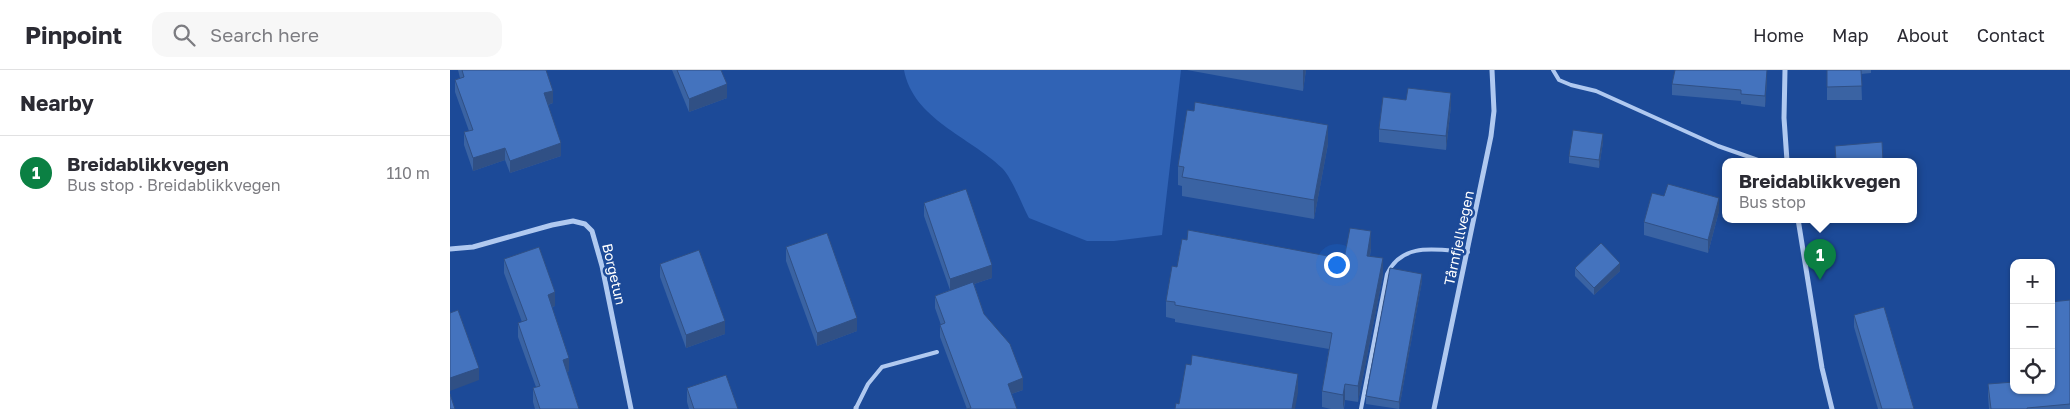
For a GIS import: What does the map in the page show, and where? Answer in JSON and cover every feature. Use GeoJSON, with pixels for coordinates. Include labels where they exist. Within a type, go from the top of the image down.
{"type":"FeatureCollection","features":[{"type":"Feature","properties":{"kind":"street","name":"Tårnfjellvegen"},"geometry":{"type":"LineString","coordinates":[[1434,409],[1491,136],[1494,110],[1492,70]]}},
{"type":"Feature","properties":{"kind":"street"},"geometry":{"type":"LineString","coordinates":[[1785,70],[1784,118],[1787,158]]}},
{"type":"Feature","properties":{"kind":"street","name":"Borgetun"},"geometry":{"type":"LineString","coordinates":[[450,249],[473,247],[552,224],[573,221],[585,224],[592,231],[602,266],[630,409]]}},
{"type":"Feature","properties":{"kind":"street"},"geometry":{"type":"LineString","coordinates":[[1799,223],[1822,368],[1832,409]]}},
{"type":"Feature","properties":{"kind":"lane"},"geometry":{"type":"LineString","coordinates":[[1552,70],[1559,80],[1571,85],[1596,90],[1718,146],[1752,158]]}},
{"type":"Feature","properties":{"kind":"lane"},"geometry":{"type":"LineString","coordinates":[[1362,409],[1387,274],[1393,262],[1408,252],[1428,249],[1468,252]]}},
{"type":"Feature","properties":{"kind":"lane"},"geometry":{"type":"LineString","coordinates":[[856,408],[868,384],[882,367],[937,352]]}},
{"type":"Feature","properties":{"kind":"shaded area"},"geometry":{"type":"Polygon","coordinates":[[[904,70],[1181,70],[1162,235],[1114,241],[1087,241],[1029,218],[1006,172],[989,157],[944,126],[919,102],[909,87],[904,70]]]}},
{"type":"Feature","properties":{"kind":"building"},"geometry":{"type":"Polygon","coordinates":[[[462,70],[546,70],[553,91],[544,93],[561,143],[510,161],[505,148],[473,158],[464,132],[473,130],[455,80],[464,77],[462,70]]]}},
{"type":"Feature","properties":{"kind":"building"},"geometry":{"type":"Polygon","coordinates":[[[677,70],[721,70],[727,84],[689,99],[677,70]]]}},
{"type":"Feature","properties":{"kind":"building"},"geometry":{"type":"Polygon","coordinates":[[[1675,70],[1767,70],[1765,96],[1741,94],[1741,90],[1672,84],[1675,70]]]}},
{"type":"Feature","properties":{"kind":"building"},"geometry":{"type":"Polygon","coordinates":[[[1827,70],[1861,70],[1862,86],[1827,87],[1827,70]]]}},
{"type":"Feature","properties":{"kind":"building"},"geometry":{"type":"Polygon","coordinates":[[[1408,88],[1451,93],[1446,136],[1379,129],[1383,97],[1406,100],[1408,88]]]}},
{"type":"Feature","properties":{"kind":"building"},"geometry":{"type":"Polygon","coordinates":[[[1195,102],[1328,125],[1314,200],[1182,177],[1184,167],[1178,166],[1187,110],[1194,111],[1195,102]]]}},
{"type":"Feature","properties":{"kind":"building"},"geometry":{"type":"Polygon","coordinates":[[[1573,130],[1603,134],[1599,160],[1569,156],[1573,130]]]}},
{"type":"Feature","properties":{"kind":"building"},"geometry":{"type":"Polygon","coordinates":[[[1882,142],[1883,158],[1836,158],[1835,146],[1882,142]]]}},
{"type":"Feature","properties":{"kind":"building"},"geometry":{"type":"Polygon","coordinates":[[[1668,184],[1719,198],[1708,240],[1644,222],[1652,193],[1664,196],[1668,184]]]}},
{"type":"Feature","properties":{"kind":"building"},"geometry":{"type":"Polygon","coordinates":[[[966,189],[992,265],[950,279],[924,203],[966,189]]]}},
{"type":"Feature","properties":{"kind":"building"},"geometry":{"type":"Polygon","coordinates":[[[1350,228],[1371,231],[1367,256],[1383,258],[1358,386],[1345,384],[1343,395],[1322,391],[1332,333],[1175,305],[1175,302],[1166,301],[1172,266],[1177,267],[1182,239],[1187,240],[1188,230],[1344,259],[1350,228]]]}},
{"type":"Feature","properties":{"kind":"building"},"geometry":{"type":"Polygon","coordinates":[[[827,233],[857,318],[817,333],[786,247],[827,233]]]}},
{"type":"Feature","properties":{"kind":"building"},"geometry":{"type":"Polygon","coordinates":[[[1601,243],[1620,263],[1594,288],[1575,268],[1601,243]]]}},
{"type":"Feature","properties":{"kind":"building"},"geometry":{"type":"Polygon","coordinates":[[[539,247],[555,292],[548,295],[569,358],[563,360],[579,409],[540,409],[533,388],[540,386],[518,323],[527,320],[504,259],[539,247]]]}},
{"type":"Feature","properties":{"kind":"building"},"geometry":{"type":"Polygon","coordinates":[[[699,250],[725,321],[686,335],[660,264],[699,250]]]}},
{"type":"Feature","properties":{"kind":"building"},"geometry":{"type":"Polygon","coordinates":[[[1390,268],[1422,274],[1399,402],[1366,396],[1390,268]]]}},
{"type":"Feature","properties":{"kind":"building"},"geometry":{"type":"Polygon","coordinates":[[[973,282],[984,314],[1010,344],[1023,378],[1008,384],[1017,409],[966,409],[971,408],[940,325],[945,323],[935,296],[973,282]]]}},
{"type":"Feature","properties":{"kind":"building"},"geometry":{"type":"Polygon","coordinates":[[[2070,300],[2070,404],[2027,409],[1991,409],[1988,384],[2010,382],[2010,394],[2055,394],[2055,302],[2070,300]]]}},
{"type":"Feature","properties":{"kind":"building"},"geometry":{"type":"Polygon","coordinates":[[[1884,307],[1914,409],[1882,409],[1854,315],[1884,307]]]}},
{"type":"Feature","properties":{"kind":"building"},"geometry":{"type":"Polygon","coordinates":[[[458,310],[479,368],[450,378],[450,313],[458,310]]]}},
{"type":"Feature","properties":{"kind":"building"},"geometry":{"type":"Polygon","coordinates":[[[1192,355],[1298,374],[1292,409],[1175,409],[1176,403],[1179,404],[1186,364],[1191,365],[1192,355]]]}},
{"type":"Feature","properties":{"kind":"building"},"geometry":{"type":"Polygon","coordinates":[[[726,375],[738,409],[694,409],[687,388],[726,375]]]}},
{"type":"Feature","properties":{"kind":"building"},"geometry":{"type":"Polygon","coordinates":[[[450,394],[455,409],[450,409],[450,394]]]}},
{"type":"Feature","properties":{"kind":"place","name":"Breidablikkvegen"},"geometry":{"type":"Point","coordinates":[1820,280]}}]}
